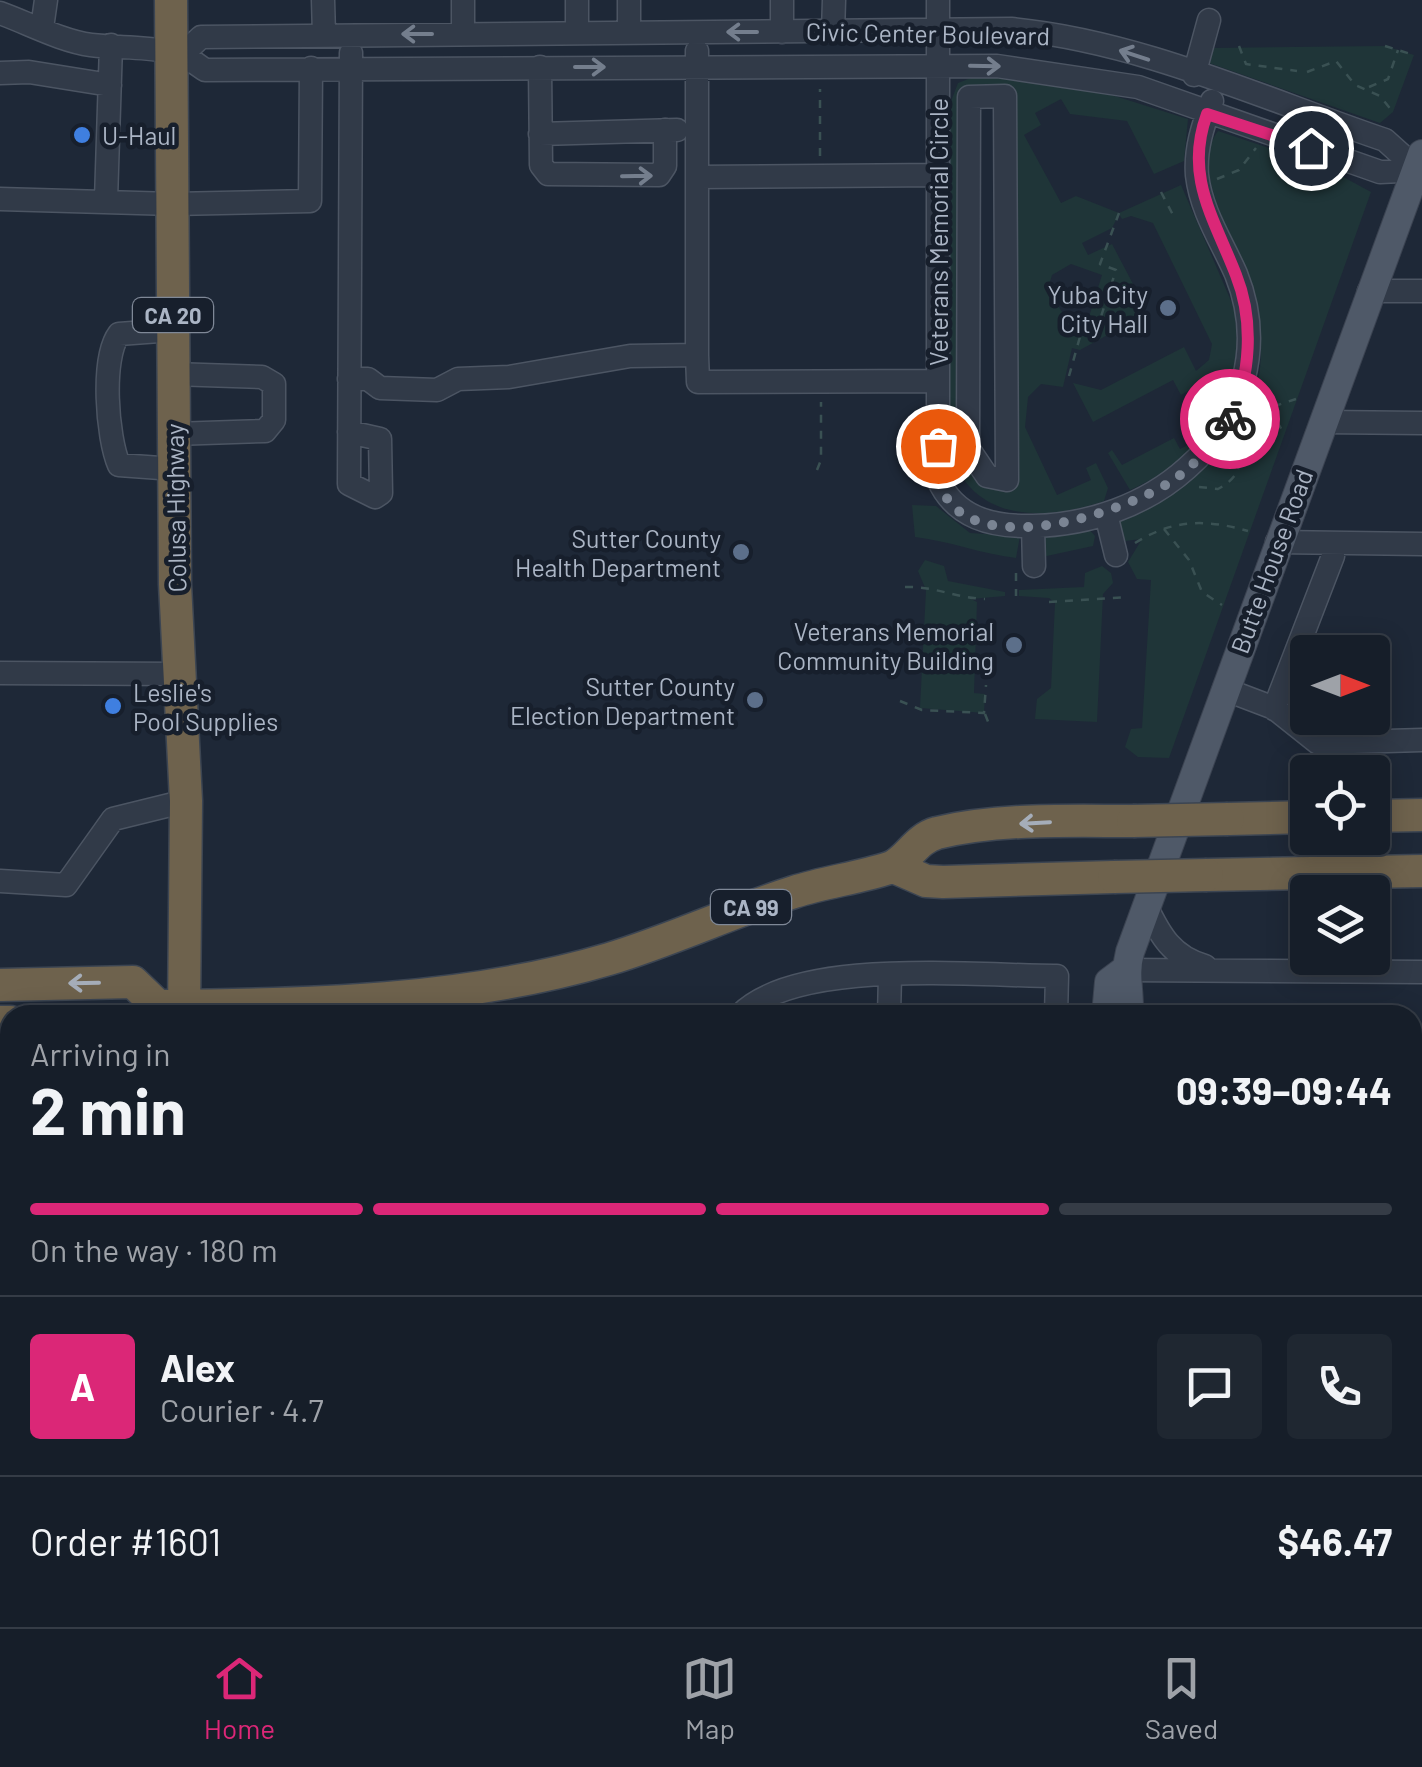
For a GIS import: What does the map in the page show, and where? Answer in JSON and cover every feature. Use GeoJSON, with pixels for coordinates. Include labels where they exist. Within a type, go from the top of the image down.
{"type":"FeatureCollection","features":[{"type":"Feature","properties":{"kind":"highway","name":"Colusa Highway"},"geometry":{"type":"LineString","coordinates":[[168,1005],[186,801],[174,469],[172,204],[178,53],[171,0]]}},
{"type":"Feature","properties":{"kind":"highway"},"geometry":{"type":"LineString","coordinates":[[1390,816],[1422,816]]}},
{"type":"Feature","properties":{"kind":"highway","name":"CA 99"},"geometry":{"type":"LineString","coordinates":[[293,1005],[440,992],[612,958],[792,893],[894,867],[919,841],[934,834],[1026,824],[1290,817]]}},
{"type":"Feature","properties":{"kind":"highway"},"geometry":{"type":"LineString","coordinates":[[894,867],[926,881],[943,882],[1422,871]]}},
{"type":"Feature","properties":{"kind":"highway"},"geometry":{"type":"LineString","coordinates":[[0,985],[133,982],[162,1005]]}},
{"type":"Feature","properties":{"kind":"main road","name":"Butte House Road"},"geometry":{"type":"LineString","coordinates":[[1107,1005],[1109,982],[1124,970],[1370,291],[1420,164]]}},
{"type":"Feature","properties":{"kind":"main road","name":"Butte House Road"},"geometry":{"type":"LineString","coordinates":[[1124,970],[1130,990],[1129,1005]]}},
{"type":"Feature","properties":{"kind":"street"},"geometry":{"type":"LineString","coordinates":[[42,28],[46,0]]}},
{"type":"Feature","properties":{"kind":"street"},"geometry":{"type":"LineString","coordinates":[[323,0],[324,34]]}},
{"type":"Feature","properties":{"kind":"street"},"geometry":{"type":"LineString","coordinates":[[462,0],[463,34]]}},
{"type":"Feature","properties":{"kind":"street"},"geometry":{"type":"LineString","coordinates":[[577,0],[577,33]]}},
{"type":"Feature","properties":{"kind":"street"},"geometry":{"type":"LineString","coordinates":[[629,0],[629,33]]}},
{"type":"Feature","properties":{"kind":"street"},"geometry":{"type":"LineString","coordinates":[[782,0],[782,32]]}},
{"type":"Feature","properties":{"kind":"street"},"geometry":{"type":"LineString","coordinates":[[833,32],[834,0]]}},
{"type":"Feature","properties":{"kind":"street","name":"Veterans Memorial Circle"},"geometry":{"type":"LineString","coordinates":[[938,0],[938,479],[953,506],[974,517],[1033,526],[1106,514],[1175,479],[1210,448],[1232,417],[1244,381],[1246,312],[1238,278],[1202,200],[1197,174],[1198,148],[1218,83]]}},
{"type":"Feature","properties":{"kind":"street","name":"Civic Center Boulevard"},"geometry":{"type":"LineString","coordinates":[[0,12],[89,45],[140,44],[178,53],[204,70],[997,66],[1138,87],[1380,172],[1420,164]]}},
{"type":"Feature","properties":{"kind":"street"},"geometry":{"type":"LineString","coordinates":[[1194,75],[1209,20]]}},
{"type":"Feature","properties":{"kind":"street"},"geometry":{"type":"LineString","coordinates":[[696,32],[698,382],[938,381]]}},
{"type":"Feature","properties":{"kind":"street","name":"Civic Center Boulevard"},"geometry":{"type":"LineString","coordinates":[[178,53],[202,37],[324,34],[1054,33],[1194,75],[1385,140],[1420,164]]}},
{"type":"Feature","properties":{"kind":"street"},"geometry":{"type":"LineString","coordinates":[[349,432],[352,34]]}},
{"type":"Feature","properties":{"kind":"street"},"geometry":{"type":"LineString","coordinates":[[96,200],[111,45]]}},
{"type":"Feature","properties":{"kind":"street"},"geometry":{"type":"LineString","coordinates":[[540,67],[541,168],[551,176],[651,177],[665,168],[664,130]]}},
{"type":"Feature","properties":{"kind":"street"},"geometry":{"type":"LineString","coordinates":[[5,192],[172,204],[310,201],[311,68]]}},
{"type":"Feature","properties":{"kind":"street"},"geometry":{"type":"LineString","coordinates":[[0,73],[29,72],[110,84]]}},
{"type":"Feature","properties":{"kind":"street"},"geometry":{"type":"LineString","coordinates":[[1006,96],[1007,480],[987,476],[968,448],[966,276],[969,97],[1006,96]]}},
{"type":"Feature","properties":{"kind":"street"},"geometry":{"type":"LineString","coordinates":[[540,134],[697,129]]}},
{"type":"Feature","properties":{"kind":"street"},"geometry":{"type":"LineString","coordinates":[[697,176],[938,175]]}},
{"type":"Feature","properties":{"kind":"street"},"geometry":{"type":"LineString","coordinates":[[43,190],[74,192],[96,200]]}},
{"type":"Feature","properties":{"kind":"street"},"geometry":{"type":"LineString","coordinates":[[938,275],[1006,277]]}},
{"type":"Feature","properties":{"kind":"street"},"geometry":{"type":"LineString","coordinates":[[1370,291],[1422,291]]}},
{"type":"Feature","properties":{"kind":"street"},"geometry":{"type":"LineString","coordinates":[[173,330],[118,334],[109,348],[111,447],[119,465],[174,469]]}},
{"type":"Feature","properties":{"kind":"street"},"geometry":{"type":"LineString","coordinates":[[349,379],[368,379],[380,388],[437,390],[458,379],[509,377],[630,356],[697,355]]}},
{"type":"Feature","properties":{"kind":"street"},"geometry":{"type":"LineString","coordinates":[[173,374],[262,377],[274,384],[274,420],[265,431],[174,434]]}},
{"type":"Feature","properties":{"kind":"street"},"geometry":{"type":"LineString","coordinates":[[1322,422],[1422,424]]}},
{"type":"Feature","properties":{"kind":"street"},"geometry":{"type":"LineString","coordinates":[[1106,514],[1116,555]]}},
{"type":"Feature","properties":{"kind":"street"},"geometry":{"type":"LineString","coordinates":[[1025,566],[1033,526]]}},
{"type":"Feature","properties":{"kind":"street"},"geometry":{"type":"LineString","coordinates":[[1278,542],[1422,544]]}},
{"type":"Feature","properties":{"kind":"street"},"geometry":{"type":"LineString","coordinates":[[1274,708],[1334,556]]}},
{"type":"Feature","properties":{"kind":"street"},"geometry":{"type":"LineString","coordinates":[[0,673],[179,674]]}},
{"type":"Feature","properties":{"kind":"street"},"geometry":{"type":"LineString","coordinates":[[1224,689],[1274,708],[1318,743],[1422,740]]}},
{"type":"Feature","properties":{"kind":"street"},"geometry":{"type":"LineString","coordinates":[[0,881],[66,885],[113,819],[186,801]]}},
{"type":"Feature","properties":{"kind":"street"},"geometry":{"type":"LineString","coordinates":[[1146,906],[1161,936],[1178,954],[1223,971]]}},
{"type":"Feature","properties":{"kind":"street"},"geometry":{"type":"LineString","coordinates":[[1124,970],[1422,972]]}},
{"type":"Feature","properties":{"kind":"street"},"geometry":{"type":"LineString","coordinates":[[750,1005],[829,976],[1056,976],[1056,1005]]}},
{"type":"Feature","properties":{"kind":"street"},"geometry":{"type":"LineString","coordinates":[[890,976],[890,1005]]}},
{"type":"Feature","properties":{"kind":"path"},"geometry":{"type":"LineString","coordinates":[[1239,46],[1246,64],[1278,65],[1297,71]]}},
{"type":"Feature","properties":{"kind":"path"},"geometry":{"type":"LineString","coordinates":[[1384,46],[1414,55]]}},
{"type":"Feature","properties":{"kind":"path"},"geometry":{"type":"LineString","coordinates":[[1367,88],[1388,79],[1398,50]]}},
{"type":"Feature","properties":{"kind":"path"},"geometry":{"type":"LineString","coordinates":[[1308,72],[1331,60],[1354,85],[1367,88],[1394,112]]}},
{"type":"Feature","properties":{"kind":"path"},"geometry":{"type":"LineString","coordinates":[[820,78],[820,176]]}},
{"type":"Feature","properties":{"kind":"path"},"geometry":{"type":"LineString","coordinates":[[1210,180],[1238,170],[1258,144]]}},
{"type":"Feature","properties":{"kind":"path"},"geometry":{"type":"LineString","coordinates":[[1160,192],[1173,215]]}},
{"type":"Feature","properties":{"kind":"path"},"geometry":{"type":"LineString","coordinates":[[1069,376],[1083,326],[1098,330],[1116,270],[1100,264],[1119,213]]}},
{"type":"Feature","properties":{"kind":"path"},"geometry":{"type":"LineString","coordinates":[[816,470],[821,460],[821,382]]}},
{"type":"Feature","properties":{"kind":"path"},"geometry":{"type":"LineString","coordinates":[[1252,400],[1268,406],[1296,399]]}},
{"type":"Feature","properties":{"kind":"path"},"geometry":{"type":"LineString","coordinates":[[1268,406],[1284,432]]}},
{"type":"Feature","properties":{"kind":"path"},"geometry":{"type":"LineString","coordinates":[[1194,483],[1214,490],[1236,476],[1240,459],[1229,439]]}},
{"type":"Feature","properties":{"kind":"path"},"geometry":{"type":"LineString","coordinates":[[1116,555],[1164,528],[1190,522],[1248,532]]}},
{"type":"Feature","properties":{"kind":"path"},"geometry":{"type":"LineString","coordinates":[[1164,528],[1189,560],[1202,592],[1222,605]]}},
{"type":"Feature","properties":{"kind":"path"},"geometry":{"type":"LineString","coordinates":[[1016,596],[1025,566]]}},
{"type":"Feature","properties":{"kind":"path"},"geometry":{"type":"LineString","coordinates":[[905,587],[932,586],[984,600]]}},
{"type":"Feature","properties":{"kind":"path"},"geometry":{"type":"LineString","coordinates":[[1049,602],[1128,597]]}},
{"type":"Feature","properties":{"kind":"path"},"geometry":{"type":"LineString","coordinates":[[986,684],[984,712],[989,724]]}},
{"type":"Feature","properties":{"kind":"path"},"geometry":{"type":"LineString","coordinates":[[900,700],[922,710],[984,712]]}},
{"type":"Feature","properties":{"kind":"green space"},"geometry":{"type":"Polygon","coordinates":[[[1385,46],[1414,55],[1393,112],[1380,123],[1209,63],[1214,48],[1385,46]]]}},
{"type":"Feature","properties":{"kind":"green space"},"geometry":{"type":"Polygon","coordinates":[[[981,74],[1083,86],[1188,119],[1184,161],[1154,174],[1127,121],[1070,114],[1061,99],[1035,113],[1041,125],[1024,135],[1061,203],[1076,196],[1119,213],[1181,185],[1235,310],[1237,345],[1231,388],[1196,386],[1181,395],[1173,380],[1093,422],[1073,383],[1101,390],[1184,347],[1196,371],[1209,360],[1212,344],[1153,223],[1131,216],[1122,219],[1119,214],[1112,228],[1082,243],[1088,255],[1112,244],[1142,301],[1135,320],[1080,350],[1072,348],[1063,387],[1041,384],[1028,397],[1025,427],[1057,495],[1091,480],[1086,468],[1096,463],[1108,488],[1104,501],[1058,512],[1013,511],[976,493],[961,476],[950,453],[950,104],[958,83],[981,74]],[[971,88],[974,476],[984,488],[1015,489],[1014,97],[971,88]],[[1071,264],[1052,275],[1048,289],[1062,312],[1088,320],[1102,275],[1071,264]]]}},
{"type":"Feature","properties":{"kind":"green space"},"geometry":{"type":"Polygon","coordinates":[[[1218,131],[1323,166],[1371,192],[1169,758],[1138,757],[1125,747],[1131,729],[1142,728],[1151,580],[1137,579],[1128,562],[1142,539],[1125,541],[1115,520],[1207,465],[1245,416],[1260,368],[1258,321],[1214,194],[1208,160],[1218,131]]]}},
{"type":"Feature","properties":{"kind":"green space"},"geometry":{"type":"Polygon","coordinates":[[[1206,404],[1218,411],[1203,437],[1170,468],[1130,490],[1108,453],[1112,450],[1122,465],[1174,438],[1180,449],[1194,442],[1190,432],[1200,427],[1191,409],[1206,404]]]}},
{"type":"Feature","properties":{"kind":"green space"},"geometry":{"type":"Polygon","coordinates":[[[912,505],[936,506],[970,533],[1020,536],[1016,558],[915,537],[912,505]]]}},
{"type":"Feature","properties":{"kind":"green space"},"geometry":{"type":"Polygon","coordinates":[[[1087,527],[1095,536],[1093,546],[1042,557],[1036,535],[1087,527]]]}},
{"type":"Feature","properties":{"kind":"green space"},"geometry":{"type":"Polygon","coordinates":[[[925,560],[944,566],[948,581],[1005,592],[1005,596],[971,599],[977,602],[974,693],[985,694],[984,713],[920,708],[926,590],[918,571],[925,560]]]}},
{"type":"Feature","properties":{"kind":"green space"},"geometry":{"type":"Polygon","coordinates":[[[1102,566],[1111,573],[1113,583],[1103,594],[1097,722],[1035,719],[1037,699],[1051,688],[1055,603],[1049,598],[1019,596],[1019,590],[1084,587],[1085,573],[1102,566]]]}},
{"type":"Feature","properties":{"kind":"way so far"},"geometry":{"type":"LineString","coordinates":[[938,446],[938,479],[953,506],[974,517],[1033,526],[1084,520],[1126,506],[1175,479],[1210,448],[1230,419]]}},
{"type":"Feature","properties":{"kind":"place","name":"U-Haul"},"geometry":{"type":"Point","coordinates":[82,135]}},
{"type":"Feature","properties":{"kind":"place","name":"Yuba City City Hall"},"geometry":{"type":"Point","coordinates":[1168,308]}},
{"type":"Feature","properties":{"kind":"place","name":"Sutter County Health Department"},"geometry":{"type":"Point","coordinates":[741,552]}},
{"type":"Feature","properties":{"kind":"place","name":"Veterans Memorial Community Building"},"geometry":{"type":"Point","coordinates":[1014,645]}},
{"type":"Feature","properties":{"kind":"place","name":"Sutter County Election Department"},"geometry":{"type":"Point","coordinates":[755,700]}},
{"type":"Feature","properties":{"kind":"place","name":"Leslie's Pool Supplies"},"geometry":{"type":"Point","coordinates":[113,706]}},
{"type":"Feature","properties":{"kind":"route"},"geometry":{"type":"LineString","coordinates":[[1230,419],[1244,381],[1248,348],[1246,312],[1238,278],[1202,200],[1197,174],[1202,126],[1207,114],[1311,148]]}}]}
